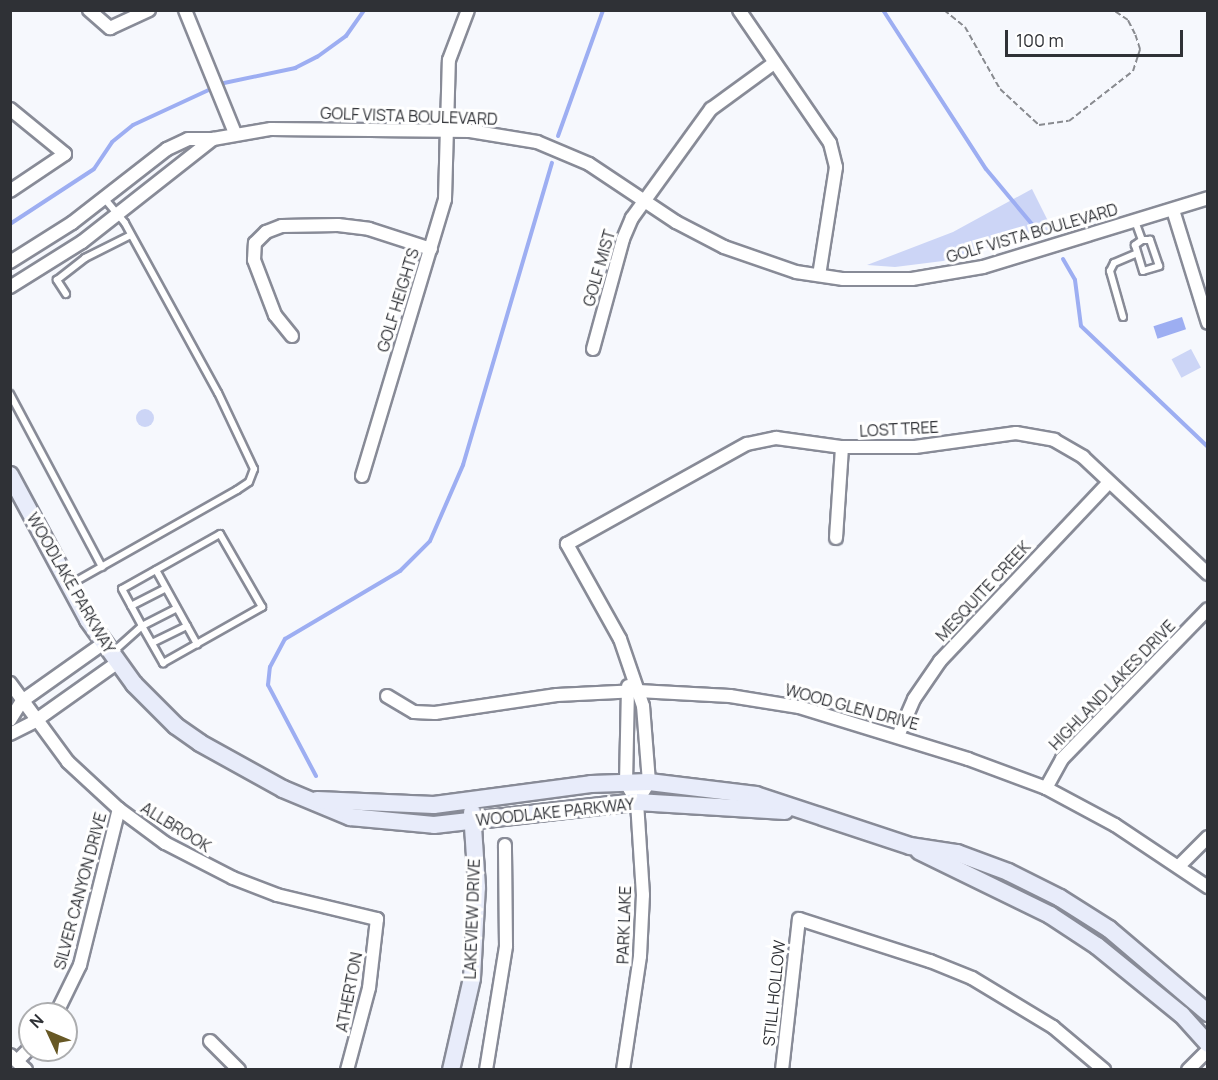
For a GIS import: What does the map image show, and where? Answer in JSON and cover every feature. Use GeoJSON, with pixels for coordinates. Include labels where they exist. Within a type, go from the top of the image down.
{"type":"FeatureCollection","features":[{"type":"Feature","properties":{"kind":"street"},"geometry":{"type":"LineString","coordinates":[[89,10],[110,28],[149,10]]}},
{"type":"Feature","properties":{"kind":"street"},"geometry":{"type":"LineString","coordinates":[[185,10],[235,133]]}},
{"type":"Feature","properties":{"kind":"street","name":"GOLF HEIGHTS"},"geometry":{"type":"LineString","coordinates":[[362,476],[446,199],[449,60],[468,10]]}},
{"type":"Feature","properties":{"kind":"street"},"geometry":{"type":"LineString","coordinates":[[739,10],[830,143],[836,167],[819,275]]}},
{"type":"Feature","properties":{"kind":"street","name":"GOLF MIST"},"geometry":{"type":"LineString","coordinates":[[593,348],[623,239],[644,200],[711,109],[774,63]]}},
{"type":"Feature","properties":{"kind":"street"},"geometry":{"type":"LineString","coordinates":[[10,109],[64,154],[10,191]]}},
{"type":"Feature","properties":{"kind":"street","name":"GOLF VISTA BOULEVARD"},"geometry":{"type":"LineString","coordinates":[[10,262],[63,230],[167,149],[188,140],[213,139],[235,133],[271,129],[448,131],[509,136],[564,151],[606,173],[698,235],[755,260],[819,275],[882,281],[948,275],[1208,198]]}},
{"type":"Feature","properties":{"kind":"street","name":"GOLF VISTA BOULEVARD"},"geometry":{"type":"LineString","coordinates":[[10,287],[82,242],[213,139]]}},
{"type":"Feature","properties":{"kind":"street"},"geometry":{"type":"LineString","coordinates":[[1173,210],[1208,323]]}},
{"type":"Feature","properties":{"kind":"street"},"geometry":{"type":"LineString","coordinates":[[292,336],[275,315],[254,260],[255,243],[266,232],[282,226],[338,225],[369,229],[431,249]]}},
{"type":"Feature","properties":{"kind":"street","name":"LOST TREE"},"geometry":{"type":"LineString","coordinates":[[631,691],[632,677],[620,639],[567,544],[747,444],[791,439],[842,447],[915,447],[1016,433],[1035,435],[1069,446],[1208,574]]}},
{"type":"Feature","properties":{"kind":"street"},"geometry":{"type":"LineString","coordinates":[[836,538],[842,447]]}},
{"type":"Feature","properties":{"kind":"street","name":"WOODLAKE PARKWAY"},"geometry":{"type":"LineString","coordinates":[[10,475],[69,585],[111,653],[153,704],[200,743],[254,776],[317,800],[350,817],[434,825],[637,802],[798,811]]}},
{"type":"Feature","properties":{"kind":"street","name":"MESQUITE CREEK"},"geometry":{"type":"LineString","coordinates":[[898,736],[914,699],[940,661],[1109,482]]}},
{"type":"Feature","properties":{"kind":"street","name":"HIGHLAND LAKES DRIVE"},"geometry":{"type":"LineString","coordinates":[[1046,788],[1062,759],[1208,609]]}},
{"type":"Feature","properties":{"kind":"street"},"geometry":{"type":"LineString","coordinates":[[10,720],[22,701],[111,653]]}},
{"type":"Feature","properties":{"kind":"street"},"geometry":{"type":"LineString","coordinates":[[10,734],[35,722],[111,653]]}},
{"type":"Feature","properties":{"kind":"street","name":"ALLBROOK"},"geometry":{"type":"LineString","coordinates":[[10,683],[35,722],[68,762],[119,809],[165,843],[233,878],[277,895],[377,919]]}},
{"type":"Feature","properties":{"kind":"street"},"geometry":{"type":"LineString","coordinates":[[631,691],[643,706],[649,782],[637,802]]}},
{"type":"Feature","properties":{"kind":"street"},"geometry":{"type":"LineString","coordinates":[[626,783],[626,740],[631,691]]}},
{"type":"Feature","properties":{"kind":"street","name":"WOOD GLEN DRIVE"},"geometry":{"type":"LineString","coordinates":[[387,696],[414,712],[435,713],[557,694],[631,691],[730,696],[799,707],[898,736],[1046,788],[1115,825],[1179,866],[1208,888]]}},
{"type":"Feature","properties":{"kind":"street"},"geometry":{"type":"LineString","coordinates":[[626,740],[644,739]]}},
{"type":"Feature","properties":{"kind":"street","name":"WOODLAKE PARKWAY"},"geometry":{"type":"LineString","coordinates":[[317,800],[393,805],[471,802],[649,782],[756,795],[798,811],[910,846],[1050,915],[1097,946],[1182,1015],[1208,1044]]}},
{"type":"Feature","properties":{"kind":"street","name":"PARK LAKE"},"geometry":{"type":"LineString","coordinates":[[623,1070],[640,956],[643,895],[637,802],[626,783]]}},
{"type":"Feature","properties":{"kind":"street","name":"LAKEVIEW DRIVE"},"geometry":{"type":"LineString","coordinates":[[451,1070],[472,978],[477,887],[471,802]]}},
{"type":"Feature","properties":{"kind":"street","name":"SILVER CANYON DRIVE"},"geometry":{"type":"LineString","coordinates":[[62,1002],[80,965],[119,809]]}},
{"type":"Feature","properties":{"kind":"street"},"geometry":{"type":"LineString","coordinates":[[1179,866],[1208,837]]}},
{"type":"Feature","properties":{"kind":"street"},"geometry":{"type":"LineString","coordinates":[[486,1070],[506,946],[505,845]]}},
{"type":"Feature","properties":{"kind":"street","name":"WOODLAKE PARKWAY"},"geometry":{"type":"LineString","coordinates":[[910,846],[957,853],[1060,898],[1151,961],[1208,1013]]}},
{"type":"Feature","properties":{"kind":"street","name":"ATHERTON"},"geometry":{"type":"LineString","coordinates":[[347,1070],[369,988],[377,919]]}},
{"type":"Feature","properties":{"kind":"street","name":"STILL HOLLOW"},"geometry":{"type":"LineString","coordinates":[[782,1070],[799,920],[930,961],[972,978],[1053,1027],[1104,1070]]}},
{"type":"Feature","properties":{"kind":"street"},"geometry":{"type":"LineString","coordinates":[[210,1041],[240,1070]]}},
{"type":"Feature","properties":{"kind":"street"},"geometry":{"type":"LineString","coordinates":[[1188,1070],[1208,1050]]}},
{"type":"Feature","properties":{"kind":"lane"},"geometry":{"type":"LineString","coordinates":[[69,585],[237,490],[249,482],[254,469],[218,393],[131,235],[118,213],[104,197]]}},
{"type":"Feature","properties":{"kind":"lane"},"geometry":{"type":"LineString","coordinates":[[1135,221],[1142,240]]}},
{"type":"Feature","properties":{"kind":"lane"},"geometry":{"type":"LineString","coordinates":[[66,294],[57,280],[85,258],[131,235]]}},
{"type":"Feature","properties":{"kind":"lane"},"geometry":{"type":"LineString","coordinates":[[1142,240],[1150,240],[1159,266],[1143,270],[1135,245],[1142,240]]}},
{"type":"Feature","properties":{"kind":"lane"},"geometry":{"type":"LineString","coordinates":[[1123,317],[1110,271],[1114,262],[1137,254]]}},
{"type":"Feature","properties":{"kind":"lane"},"geometry":{"type":"LineString","coordinates":[[10,394],[102,567]]}},
{"type":"Feature","properties":{"kind":"lane"},"geometry":{"type":"LineString","coordinates":[[220,534],[262,606],[163,663],[122,589],[156,570],[220,534]]}},
{"type":"Feature","properties":{"kind":"lane"},"geometry":{"type":"LineString","coordinates":[[156,570],[197,644]]}},
{"type":"Feature","properties":{"kind":"lane"},"geometry":{"type":"LineString","coordinates":[[131,606],[166,588]]}},
{"type":"Feature","properties":{"kind":"lane"},"geometry":{"type":"LineString","coordinates":[[111,653],[142,626],[177,608]]}},
{"type":"Feature","properties":{"kind":"lane"},"geometry":{"type":"LineString","coordinates":[[152,643],[187,626]]}},
{"type":"Feature","properties":{"kind":"path"},"geometry":{"type":"LineString","coordinates":[[944,10],[965,27],[1000,89],[1039,125],[1070,122],[1133,71],[1140,49],[1128,20],[1113,10]]}},
{"type":"Feature","properties":{"kind":"shaded area"},"geometry":{"type":"Polygon","coordinates":[[[1032,189],[1052,229],[943,261],[895,267],[867,265],[953,232],[1032,189]]]}},
{"type":"Feature","properties":{"kind":"shaded area"},"geometry":{"type":"Polygon","coordinates":[[[1191,349],[1201,368],[1181,378],[1172,359],[1191,349]]]}},
{"type":"Feature","properties":{"kind":"shaded area"},"geometry":{"type":"Polygon","coordinates":[[[145,409],[151,412],[154,418],[151,424],[145,427],[139,424],[136,418],[139,412],[145,409]]]}},
{"type":"Feature","properties":{"kind":"water"},"geometry":{"type":"Polygon","coordinates":[[[1182,317],[1186,329],[1157,339],[1153,326],[1182,317]]]}},
{"type":"Feature","properties":{"kind":"waterway"},"geometry":{"type":"LineString","coordinates":[[10,224],[94,169],[112,142],[133,125],[224,83],[295,68],[317,57],[346,36],[364,10]]}},
{"type":"Feature","properties":{"kind":"waterway"},"geometry":{"type":"LineString","coordinates":[[558,136],[603,10]]}},
{"type":"Feature","properties":{"kind":"waterway"},"geometry":{"type":"LineString","coordinates":[[883,10],[986,169],[1041,235]]}},
{"type":"Feature","properties":{"kind":"waterway"},"geometry":{"type":"LineString","coordinates":[[316,776],[268,685],[270,667],[285,639],[400,571],[430,541],[463,465],[552,163]]}},
{"type":"Feature","properties":{"kind":"waterway"},"geometry":{"type":"LineString","coordinates":[[1063,259],[1075,280],[1081,326],[1208,447]]}}]}
